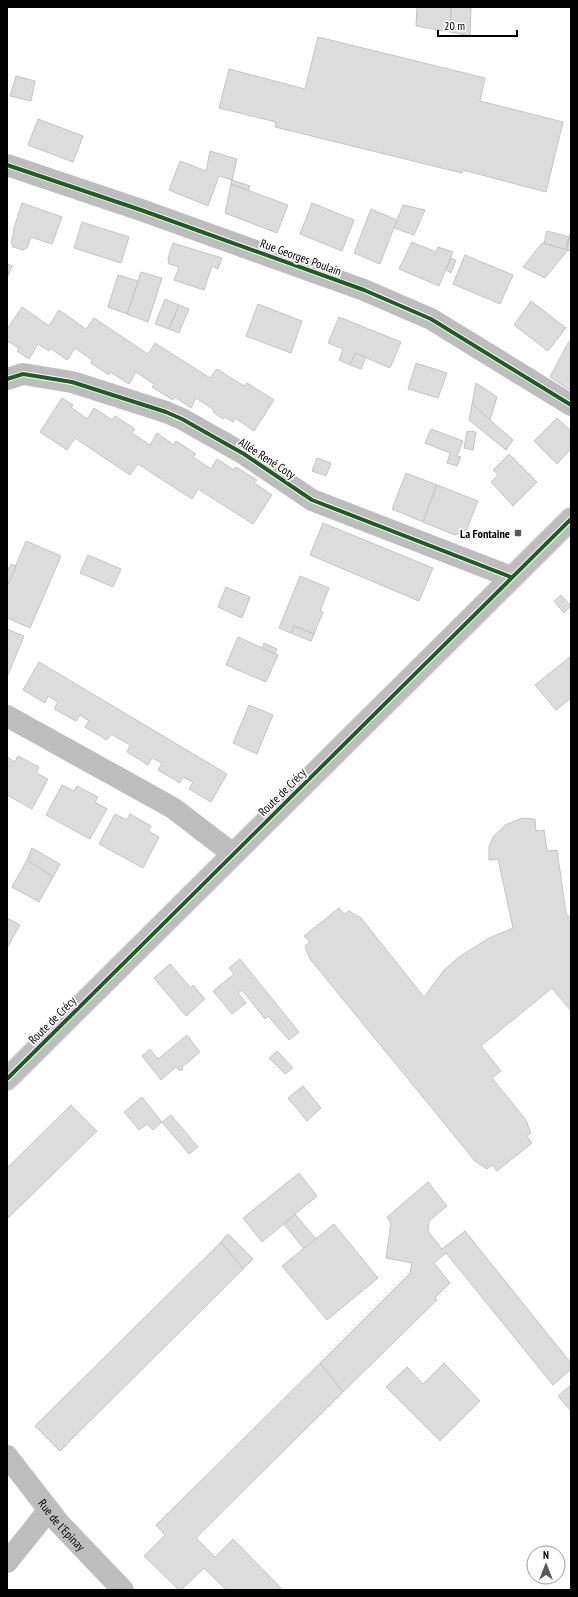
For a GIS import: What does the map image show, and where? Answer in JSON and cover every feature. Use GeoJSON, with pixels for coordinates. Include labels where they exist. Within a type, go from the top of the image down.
{"type":"FeatureCollection","features":[{"type":"Feature","properties":{"kind":"street","name":"Rue Georges Poulain"},"geometry":{"type":"LineString","coordinates":[[7,165],[141,210],[364,290],[431,320],[571,405]]}},
{"type":"Feature","properties":{"kind":"street","name":"Allée René Coty"},"geometry":{"type":"LineString","coordinates":[[7,379],[23,374],[72,382],[166,412],[182,419],[244,454],[312,500],[512,577]]}},
{"type":"Feature","properties":{"kind":"street","name":"Route de Crécy"},"geometry":{"type":"LineString","coordinates":[[7,1079],[571,519]]}},
{"type":"Feature","properties":{"kind":"street"},"geometry":{"type":"LineString","coordinates":[[7,716],[173,808],[232,854]]}},
{"type":"Feature","properties":{"kind":"street","name":"Rue de l'Epinay"},"geometry":{"type":"LineString","coordinates":[[7,1456],[48,1511],[122,1590]]}},
{"type":"Feature","properties":{"kind":"street"},"geometry":{"type":"LineString","coordinates":[[7,1562],[48,1511]]}},
{"type":"Feature","properties":{"kind":"building"},"geometry":{"type":"Polygon","coordinates":[[[417,7],[451,7],[450,32],[416,26],[417,7]]]}},
{"type":"Feature","properties":{"kind":"building"},"geometry":{"type":"Polygon","coordinates":[[[451,7],[471,7],[470,36],[450,32],[451,7]]]}},
{"type":"Feature","properties":{"kind":"building"},"geometry":{"type":"Polygon","coordinates":[[[318,37],[485,78],[480,101],[563,122],[546,192],[463,170],[462,173],[275,127],[276,122],[219,108],[229,69],[305,89],[318,37]]]}},
{"type":"Feature","properties":{"kind":"building"},"geometry":{"type":"Polygon","coordinates":[[[16,76],[35,81],[31,101],[10,96],[16,76]]]}},
{"type":"Feature","properties":{"kind":"building"},"geometry":{"type":"Polygon","coordinates":[[[38,119],[83,136],[73,162],[28,145],[38,119]]]}},
{"type":"Feature","properties":{"kind":"building"},"geometry":{"type":"Polygon","coordinates":[[[210,151],[237,159],[232,180],[219,176],[208,206],[169,190],[180,161],[206,171],[210,151]]]}},
{"type":"Feature","properties":{"kind":"building"},"geometry":{"type":"Polygon","coordinates":[[[232,180],[250,186],[248,191],[231,184],[232,180]]]}},
{"type":"Feature","properties":{"kind":"building"},"geometry":{"type":"Polygon","coordinates":[[[231,184],[288,205],[277,233],[225,213],[231,184]]]}},
{"type":"Feature","properties":{"kind":"building"},"geometry":{"type":"Polygon","coordinates":[[[22,203],[62,217],[52,244],[31,237],[27,248],[23,250],[13,247],[11,242],[13,231],[22,203]]]}},
{"type":"Feature","properties":{"kind":"building"},"geometry":{"type":"Polygon","coordinates":[[[312,203],[354,220],[342,251],[300,234],[312,203]]]}},
{"type":"Feature","properties":{"kind":"building"},"geometry":{"type":"Polygon","coordinates":[[[403,205],[425,210],[414,235],[394,228],[403,205]]]}},
{"type":"Feature","properties":{"kind":"building"},"geometry":{"type":"Polygon","coordinates":[[[371,209],[397,220],[380,264],[354,253],[371,209]]]}},
{"type":"Feature","properties":{"kind":"building"},"geometry":{"type":"Polygon","coordinates":[[[82,222],[129,237],[121,263],[74,248],[82,222]]]}},
{"type":"Feature","properties":{"kind":"building"},"geometry":{"type":"Polygon","coordinates":[[[547,231],[569,237],[566,250],[544,243],[547,231]]]}},
{"type":"Feature","properties":{"kind":"building"},"geometry":{"type":"Polygon","coordinates":[[[571,231],[571,251],[566,250],[571,231]]]}},
{"type":"Feature","properties":{"kind":"building"},"geometry":{"type":"Polygon","coordinates":[[[412,242],[436,252],[438,247],[453,252],[439,286],[399,269],[412,242]]]}},
{"type":"Feature","properties":{"kind":"building"},"geometry":{"type":"Polygon","coordinates":[[[173,243],[222,258],[218,269],[212,266],[204,290],[174,280],[179,267],[169,264],[168,258],[173,243]]]}},
{"type":"Feature","properties":{"kind":"building"},"geometry":{"type":"Polygon","coordinates":[[[542,243],[568,250],[545,278],[523,267],[542,243]]]}},
{"type":"Feature","properties":{"kind":"building"},"geometry":{"type":"Polygon","coordinates":[[[465,255],[513,275],[500,304],[453,284],[465,255]]]}},
{"type":"Feature","properties":{"kind":"building"},"geometry":{"type":"Polygon","coordinates":[[[451,258],[456,260],[451,273],[446,270],[451,258]]]}},
{"type":"Feature","properties":{"kind":"building"},"geometry":{"type":"Polygon","coordinates":[[[7,264],[12,266],[7,278],[7,264]]]}},
{"type":"Feature","properties":{"kind":"building"},"geometry":{"type":"Polygon","coordinates":[[[141,272],[162,278],[148,322],[127,314],[141,272]]]}},
{"type":"Feature","properties":{"kind":"building"},"geometry":{"type":"Polygon","coordinates":[[[118,275],[138,281],[127,314],[108,307],[118,275]]]}},
{"type":"Feature","properties":{"kind":"building"},"geometry":{"type":"Polygon","coordinates":[[[165,299],[179,305],[169,329],[155,324],[165,299]]]}},
{"type":"Feature","properties":{"kind":"building"},"geometry":{"type":"Polygon","coordinates":[[[531,301],[566,328],[548,351],[514,325],[531,301]]]}},
{"type":"Feature","properties":{"kind":"building"},"geometry":{"type":"Polygon","coordinates":[[[258,304],[302,321],[291,353],[246,336],[258,304]]]}},
{"type":"Feature","properties":{"kind":"building"},"geometry":{"type":"Polygon","coordinates":[[[179,305],[189,309],[179,333],[169,329],[179,305]]]}},
{"type":"Feature","properties":{"kind":"building"},"geometry":{"type":"Polygon","coordinates":[[[22,307],[49,326],[59,310],[86,329],[94,318],[148,354],[155,343],[210,378],[217,369],[244,386],[247,383],[274,400],[254,431],[235,418],[233,422],[225,417],[223,419],[213,412],[214,410],[196,398],[191,408],[175,397],[173,400],[152,387],[154,384],[136,372],[129,384],[110,372],[109,375],[91,363],[92,360],[75,348],[67,360],[50,348],[49,351],[38,344],[29,359],[17,351],[19,348],[7,341],[7,329],[22,307]]]}},
{"type":"Feature","properties":{"kind":"building"},"geometry":{"type":"Polygon","coordinates":[[[339,317],[401,342],[390,368],[355,353],[350,365],[339,360],[343,349],[328,343],[339,317]]]}},
{"type":"Feature","properties":{"kind":"building"},"geometry":{"type":"Polygon","coordinates":[[[571,341],[570,390],[550,377],[568,343],[571,341]]]}},
{"type":"Feature","properties":{"kind":"building"},"geometry":{"type":"Polygon","coordinates":[[[355,353],[366,357],[361,369],[350,365],[355,353]]]}},
{"type":"Feature","properties":{"kind":"building"},"geometry":{"type":"Polygon","coordinates":[[[416,363],[447,373],[438,398],[408,389],[416,363]]]}},
{"type":"Feature","properties":{"kind":"building"},"geometry":{"type":"Polygon","coordinates":[[[476,383],[497,397],[490,420],[472,404],[476,383]]]}},
{"type":"Feature","properties":{"kind":"building"},"geometry":{"type":"Polygon","coordinates":[[[62,398],[73,405],[71,407],[87,419],[94,408],[112,420],[115,416],[135,429],[132,433],[150,445],[157,433],[174,445],[176,441],[196,454],[193,457],[211,469],[217,459],[234,470],[236,467],[257,480],[254,483],[272,495],[253,524],[198,489],[192,499],[138,464],[130,475],[75,438],[67,450],[40,432],[62,398]]]}},
{"type":"Feature","properties":{"kind":"building"},"geometry":{"type":"Polygon","coordinates":[[[472,404],[513,440],[506,450],[469,420],[472,404]]]}},
{"type":"Feature","properties":{"kind":"building"},"geometry":{"type":"Polygon","coordinates":[[[557,418],[571,431],[571,449],[557,464],[534,441],[557,418]]]}},
{"type":"Feature","properties":{"kind":"building"},"geometry":{"type":"Polygon","coordinates":[[[431,429],[463,441],[457,456],[461,457],[457,466],[447,463],[450,453],[425,443],[431,429]]]}},
{"type":"Feature","properties":{"kind":"building"},"geometry":{"type":"Polygon","coordinates":[[[467,431],[476,432],[473,450],[464,448],[467,431]]]}},
{"type":"Feature","properties":{"kind":"building"},"geometry":{"type":"Polygon","coordinates":[[[509,454],[537,482],[513,506],[491,482],[498,475],[493,470],[509,454]]]}},
{"type":"Feature","properties":{"kind":"building"},"geometry":{"type":"Polygon","coordinates":[[[317,458],[331,463],[326,476],[312,471],[317,458]]]}},
{"type":"Feature","properties":{"kind":"building"},"geometry":{"type":"Polygon","coordinates":[[[406,473],[437,485],[423,522],[392,509],[406,473]]]}},
{"type":"Feature","properties":{"kind":"building"},"geometry":{"type":"Polygon","coordinates":[[[437,485],[478,501],[466,531],[455,535],[423,522],[437,485]]]}},
{"type":"Feature","properties":{"kind":"building"},"geometry":{"type":"Polygon","coordinates":[[[323,523],[433,568],[419,601],[310,555],[323,523]]]}},
{"type":"Feature","properties":{"kind":"building"},"geometry":{"type":"Polygon","coordinates":[[[26,541],[61,556],[30,628],[7,618],[7,586],[26,541]]]}},
{"type":"Feature","properties":{"kind":"building"},"geometry":{"type":"Polygon","coordinates":[[[88,555],[121,569],[113,587],[80,573],[88,555]]]}},
{"type":"Feature","properties":{"kind":"building"},"geometry":{"type":"Polygon","coordinates":[[[11,564],[16,566],[7,586],[7,572],[11,564]]]}},
{"type":"Feature","properties":{"kind":"building"},"geometry":{"type":"Polygon","coordinates":[[[300,576],[329,588],[320,611],[323,612],[314,634],[294,626],[291,633],[279,628],[300,576]]]}},
{"type":"Feature","properties":{"kind":"building"},"geometry":{"type":"Polygon","coordinates":[[[226,587],[250,597],[242,618],[218,607],[226,587]]]}},
{"type":"Feature","properties":{"kind":"building"},"geometry":{"type":"Polygon","coordinates":[[[561,595],[571,606],[564,613],[554,601],[561,595]]]}},
{"type":"Feature","properties":{"kind":"building"},"geometry":{"type":"Polygon","coordinates":[[[294,626],[314,634],[311,641],[291,633],[294,626]]]}},
{"type":"Feature","properties":{"kind":"building"},"geometry":{"type":"Polygon","coordinates":[[[7,629],[24,636],[7,677],[7,629]]]}},
{"type":"Feature","properties":{"kind":"building"},"geometry":{"type":"Polygon","coordinates":[[[238,637],[278,655],[266,682],[226,665],[238,637]]]}},
{"type":"Feature","properties":{"kind":"building"},"geometry":{"type":"Polygon","coordinates":[[[264,643],[277,649],[275,654],[262,648],[264,643]]]}},
{"type":"Feature","properties":{"kind":"building"},"geometry":{"type":"Polygon","coordinates":[[[571,656],[571,700],[570,699],[556,710],[535,685],[571,656]]]}},
{"type":"Feature","properties":{"kind":"building"},"geometry":{"type":"Polygon","coordinates":[[[39,662],[227,774],[211,802],[189,789],[193,782],[183,777],[180,783],[158,770],[162,763],[152,758],[148,765],[127,752],[130,745],[111,734],[107,740],[85,727],[89,721],[80,715],[76,721],[54,709],[58,702],[48,696],[45,703],[23,690],[39,662]]]}},
{"type":"Feature","properties":{"kind":"building"},"geometry":{"type":"Polygon","coordinates":[[[249,705],[273,715],[257,754],[233,743],[249,705]]]}},
{"type":"Feature","properties":{"kind":"building"},"geometry":{"type":"Polygon","coordinates":[[[18,756],[39,767],[36,773],[48,779],[32,809],[7,795],[7,757],[15,762],[18,756]]]}},
{"type":"Feature","properties":{"kind":"building"},"geometry":{"type":"Polygon","coordinates":[[[62,785],[74,791],[77,786],[98,797],[95,802],[107,809],[90,839],[46,815],[62,785]]]}},
{"type":"Feature","properties":{"kind":"building"},"geometry":{"type":"Polygon","coordinates":[[[115,814],[127,820],[130,814],[151,826],[148,831],[159,837],[143,868],[99,844],[115,814]]]}},
{"type":"Feature","properties":{"kind":"building"},"geometry":{"type":"Polygon","coordinates":[[[522,818],[535,819],[536,831],[544,830],[547,851],[557,850],[566,913],[571,919],[571,1011],[552,988],[481,1046],[501,1071],[492,1078],[526,1120],[531,1133],[527,1136],[532,1143],[497,1171],[492,1165],[487,1169],[475,1161],[310,959],[305,946],[310,942],[304,936],[339,908],[344,914],[349,911],[361,918],[424,997],[444,970],[459,957],[489,938],[513,928],[498,859],[489,860],[489,847],[493,837],[505,825],[522,818]]]}},
{"type":"Feature","properties":{"kind":"building"},"geometry":{"type":"Polygon","coordinates":[[[32,848],[60,864],[53,877],[27,860],[32,848]]]}},
{"type":"Feature","properties":{"kind":"building"},"geometry":{"type":"Polygon","coordinates":[[[27,860],[53,877],[39,902],[12,887],[27,860]]]}},
{"type":"Feature","properties":{"kind":"building"},"geometry":{"type":"Polygon","coordinates":[[[7,918],[20,925],[7,948],[7,918]]]}},
{"type":"Feature","properties":{"kind":"building"},"geometry":{"type":"Polygon","coordinates":[[[240,959],[299,1032],[289,1040],[268,1016],[265,1019],[242,990],[238,993],[246,1003],[232,1014],[213,991],[234,974],[229,968],[240,959]]]}},
{"type":"Feature","properties":{"kind":"building"},"geometry":{"type":"Polygon","coordinates":[[[170,964],[191,988],[193,985],[205,999],[186,1016],[154,978],[170,964]]]}},
{"type":"Feature","properties":{"kind":"building"},"geometry":{"type":"Polygon","coordinates":[[[187,1035],[200,1052],[182,1067],[183,1069],[180,1071],[176,1067],[161,1080],[142,1056],[150,1049],[158,1059],[187,1035]]]}},
{"type":"Feature","properties":{"kind":"building"},"geometry":{"type":"Polygon","coordinates":[[[277,1051],[293,1068],[285,1074],[269,1058],[277,1051]]]}},
{"type":"Feature","properties":{"kind":"building"},"geometry":{"type":"Polygon","coordinates":[[[303,1086],[321,1108],[307,1121],[288,1098],[303,1086]]]}},
{"type":"Feature","properties":{"kind":"building"},"geometry":{"type":"Polygon","coordinates":[[[142,1097],[162,1122],[153,1130],[147,1124],[139,1130],[124,1112],[142,1097]]]}},
{"type":"Feature","properties":{"kind":"building"},"geometry":{"type":"Polygon","coordinates":[[[71,1105],[97,1131],[7,1219],[7,1168],[71,1105]]]}},
{"type":"Feature","properties":{"kind":"building"},"geometry":{"type":"Polygon","coordinates":[[[171,1115],[198,1147],[189,1154],[162,1122],[171,1115]]]}},
{"type":"Feature","properties":{"kind":"building"},"geometry":{"type":"Polygon","coordinates":[[[299,1173],[317,1196],[262,1242],[243,1218],[299,1173]]]}},
{"type":"Feature","properties":{"kind":"building"},"geometry":{"type":"Polygon","coordinates":[[[428,1182],[447,1206],[429,1221],[428,1231],[442,1249],[465,1231],[571,1363],[571,1369],[553,1385],[446,1253],[434,1263],[450,1283],[435,1298],[437,1300],[343,1392],[320,1363],[410,1273],[412,1263],[386,1258],[391,1223],[387,1217],[428,1182]]]}},
{"type":"Feature","properties":{"kind":"building"},"geometry":{"type":"Polygon","coordinates":[[[295,1214],[316,1239],[304,1249],[284,1224],[295,1214]]]}},
{"type":"Feature","properties":{"kind":"building"},"geometry":{"type":"Polygon","coordinates":[[[334,1224],[378,1278],[327,1320],[282,1266],[334,1224]]]}},
{"type":"Feature","properties":{"kind":"building"},"geometry":{"type":"Polygon","coordinates":[[[228,1234],[253,1259],[243,1269],[221,1242],[228,1234]]]}},
{"type":"Feature","properties":{"kind":"building"},"geometry":{"type":"Polygon","coordinates":[[[221,1242],[243,1269],[60,1451],[35,1426],[221,1242]]]}},
{"type":"Feature","properties":{"kind":"building"},"geometry":{"type":"Polygon","coordinates":[[[320,1363],[343,1392],[196,1538],[215,1557],[233,1539],[283,1590],[226,1590],[204,1568],[181,1590],[179,1590],[144,1556],[165,1535],[156,1525],[320,1363]]]}},
{"type":"Feature","properties":{"kind":"building"},"geometry":{"type":"Polygon","coordinates":[[[444,1363],[480,1401],[440,1441],[386,1387],[407,1367],[423,1384],[444,1363]]]}},
{"type":"Feature","properties":{"kind":"building"},"geometry":{"type":"Polygon","coordinates":[[[571,1385],[571,1411],[558,1396],[571,1385]]]}},
{"type":"Feature","properties":{"kind":"cycle path"},"geometry":{"type":"LineString","coordinates":[[7,165],[141,210],[364,290],[431,319],[571,405]]}},
{"type":"Feature","properties":{"kind":"cycle path"},"geometry":{"type":"LineString","coordinates":[[7,379],[23,374],[72,382],[166,412],[182,419],[244,454],[312,500],[511,577]]}},
{"type":"Feature","properties":{"kind":"cycle path"},"geometry":{"type":"LineString","coordinates":[[7,1079],[571,519]]}},
{"type":"Feature","properties":{"kind":"place","name":"La Fontaine"},"geometry":{"type":"Point","coordinates":[518,533]}}]}
